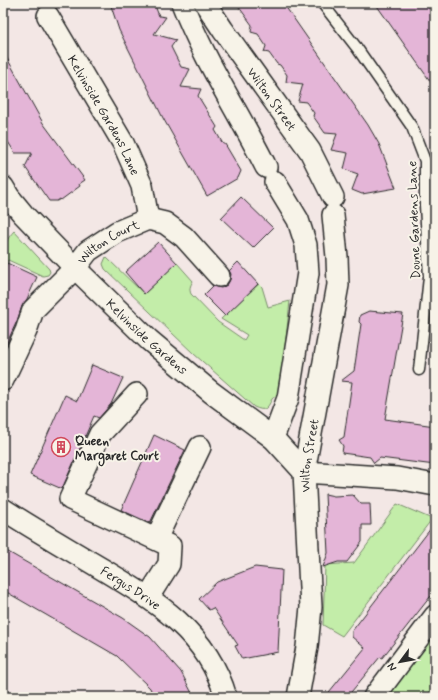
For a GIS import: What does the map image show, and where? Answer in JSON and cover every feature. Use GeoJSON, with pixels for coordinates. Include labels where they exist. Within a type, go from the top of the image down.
{"type":"FeatureCollection","features":[{"type":"Feature","properties":{"kind":"street"},"geometry":{"type":"LineString","coordinates":[[182,3],[216,73],[271,175],[298,220],[306,245],[308,273],[288,398],[273,438]]}},
{"type":"Feature","properties":{"kind":"street","name":"Wilton Street"},"geometry":{"type":"LineString","coordinates":[[205,3],[310,151],[333,206],[338,285],[304,472],[311,607],[307,647],[298,697]]}},
{"type":"Feature","properties":{"kind":"street","name":"Kelvinside Gardens Lane"},"geometry":{"type":"LineString","coordinates":[[48,16],[123,143],[142,186],[148,219]]}},
{"type":"Feature","properties":{"kind":"street","name":"Kelvinside Gardens"},"geometry":{"type":"LineString","coordinates":[[3,188],[9,198],[23,214],[75,268],[149,340],[211,392],[273,438],[304,472]]}},
{"type":"Feature","properties":{"kind":"street","name":"Wilton Court"},"geometry":{"type":"LineString","coordinates":[[3,380],[26,331],[33,310],[75,268],[88,251],[117,232],[148,219],[165,223],[184,237],[219,276]]}},
{"type":"Feature","properties":{"kind":"street"},"geometry":{"type":"LineString","coordinates":[[137,394],[100,434],[70,499],[170,546],[169,564],[148,597]]}},
{"type":"Feature","properties":{"kind":"street"},"geometry":{"type":"LineString","coordinates":[[156,539],[200,447]]}},
{"type":"Feature","properties":{"kind":"street"},"geometry":{"type":"LineString","coordinates":[[304,472],[397,478],[435,486]]}},
{"type":"Feature","properties":{"kind":"street","name":"Fergus Drive"},"geometry":{"type":"LineString","coordinates":[[3,509],[148,597],[179,621],[202,646],[216,670],[226,697]]}},
{"type":"Feature","properties":{"kind":"street"},"geometry":{"type":"LineString","coordinates":[[374,697],[435,616]]}},
{"type":"Feature","properties":{"kind":"lane","name":"Doune Gardens Lane"},"geometry":{"type":"LineString","coordinates":[[322,3],[357,48],[412,127],[425,161],[425,205],[429,277],[419,370]]}},
{"type":"Feature","properties":{"kind":"green space"},"geometry":{"type":"Polygon","coordinates":[[[14,231],[49,269],[50,272],[48,275],[43,276],[8,260],[3,270],[3,254],[5,245],[14,231]]]}},
{"type":"Feature","properties":{"kind":"green space"},"geometry":{"type":"Polygon","coordinates":[[[106,257],[144,294],[177,263],[193,281],[190,288],[191,294],[218,322],[244,340],[247,335],[221,319],[259,284],[262,287],[268,307],[290,301],[280,393],[272,399],[265,409],[254,407],[194,354],[105,269],[103,264],[106,257]]]}},
{"type":"Feature","properties":{"kind":"green space"},"geometry":{"type":"Polygon","coordinates":[[[397,504],[432,519],[342,636],[323,625],[325,565],[354,563],[397,504]]]}},
{"type":"Feature","properties":{"kind":"green space"},"geometry":{"type":"Polygon","coordinates":[[[435,633],[435,697],[385,697],[435,633]]]}},
{"type":"Feature","properties":{"kind":"building"},"geometry":{"type":"Polygon","coordinates":[[[110,3],[154,3],[159,16],[166,17],[154,34],[176,40],[171,47],[181,67],[190,69],[181,87],[201,89],[198,96],[217,127],[215,130],[223,144],[225,144],[241,171],[238,178],[207,196],[163,118],[119,30],[110,3]]]}},
{"type":"Feature","properties":{"kind":"building"},"geometry":{"type":"Polygon","coordinates":[[[236,3],[283,3],[368,125],[379,144],[396,188],[362,194],[352,190],[358,174],[344,169],[348,153],[331,150],[337,134],[325,133],[313,116],[314,113],[306,102],[298,101],[303,84],[286,82],[287,75],[269,53],[264,52],[266,46],[258,34],[251,32],[252,25],[236,3]]]}},
{"type":"Feature","properties":{"kind":"building"},"geometry":{"type":"Polygon","coordinates":[[[375,3],[428,3],[430,10],[435,13],[435,88],[375,3]]]}},
{"type":"Feature","properties":{"kind":"building"},"geometry":{"type":"Polygon","coordinates":[[[3,51],[43,123],[85,180],[79,184],[80,186],[61,200],[49,201],[25,167],[32,153],[15,153],[5,137],[6,134],[3,128],[3,51]]]}},
{"type":"Feature","properties":{"kind":"building"},"geometry":{"type":"Polygon","coordinates":[[[241,197],[273,228],[253,248],[221,218],[241,197]]]}},
{"type":"Feature","properties":{"kind":"building"},"geometry":{"type":"Polygon","coordinates":[[[158,242],[177,263],[144,294],[125,272],[158,242]]]}},
{"type":"Feature","properties":{"kind":"building"},"geometry":{"type":"Polygon","coordinates":[[[238,262],[258,284],[225,316],[204,295],[213,286],[221,288],[227,285],[231,274],[229,271],[238,262]]]}},
{"type":"Feature","properties":{"kind":"building"},"geometry":{"type":"Polygon","coordinates":[[[7,263],[37,277],[27,299],[22,306],[17,321],[3,351],[3,271],[7,263]]]}},
{"type":"Feature","properties":{"kind":"building"},"geometry":{"type":"Polygon","coordinates":[[[369,311],[403,314],[385,419],[435,426],[435,465],[380,458],[374,463],[370,457],[342,453],[343,446],[339,440],[344,437],[352,382],[341,381],[354,371],[361,324],[359,322],[360,315],[369,311]]]}},
{"type":"Feature","properties":{"kind":"building","name":"Queen Margaret Court"},"geometry":{"type":"Polygon","coordinates":[[[92,365],[123,378],[111,404],[99,418],[94,416],[62,489],[30,475],[65,395],[77,401],[92,365]]]}},
{"type":"Feature","properties":{"kind":"building","name":"Queen Margaret Court"},"geometry":{"type":"Polygon","coordinates":[[[154,435],[185,450],[150,523],[121,510],[154,435]]]}},
{"type":"Feature","properties":{"kind":"building"},"geometry":{"type":"Polygon","coordinates":[[[325,494],[334,496],[353,495],[361,504],[370,504],[371,525],[362,525],[362,542],[347,562],[338,562],[323,567],[328,553],[325,494]]]}},
{"type":"Feature","properties":{"kind":"building"},"geometry":{"type":"Polygon","coordinates":[[[435,523],[435,594],[430,597],[382,658],[380,657],[347,697],[325,697],[365,648],[352,637],[352,631],[435,523]]]}},
{"type":"Feature","properties":{"kind":"building"},"geometry":{"type":"Polygon","coordinates":[[[3,549],[123,618],[150,637],[181,672],[194,697],[154,697],[150,688],[117,656],[3,590],[3,549]]]}},
{"type":"Feature","properties":{"kind":"building"},"geometry":{"type":"Polygon","coordinates":[[[255,567],[282,570],[278,652],[242,659],[235,646],[238,645],[213,608],[209,610],[199,599],[217,582],[255,567]]]}},
{"type":"Feature","properties":{"kind":"place","name":"Queen Margaret Court"},"geometry":{"type":"Point","coordinates":[61,447]}}]}
